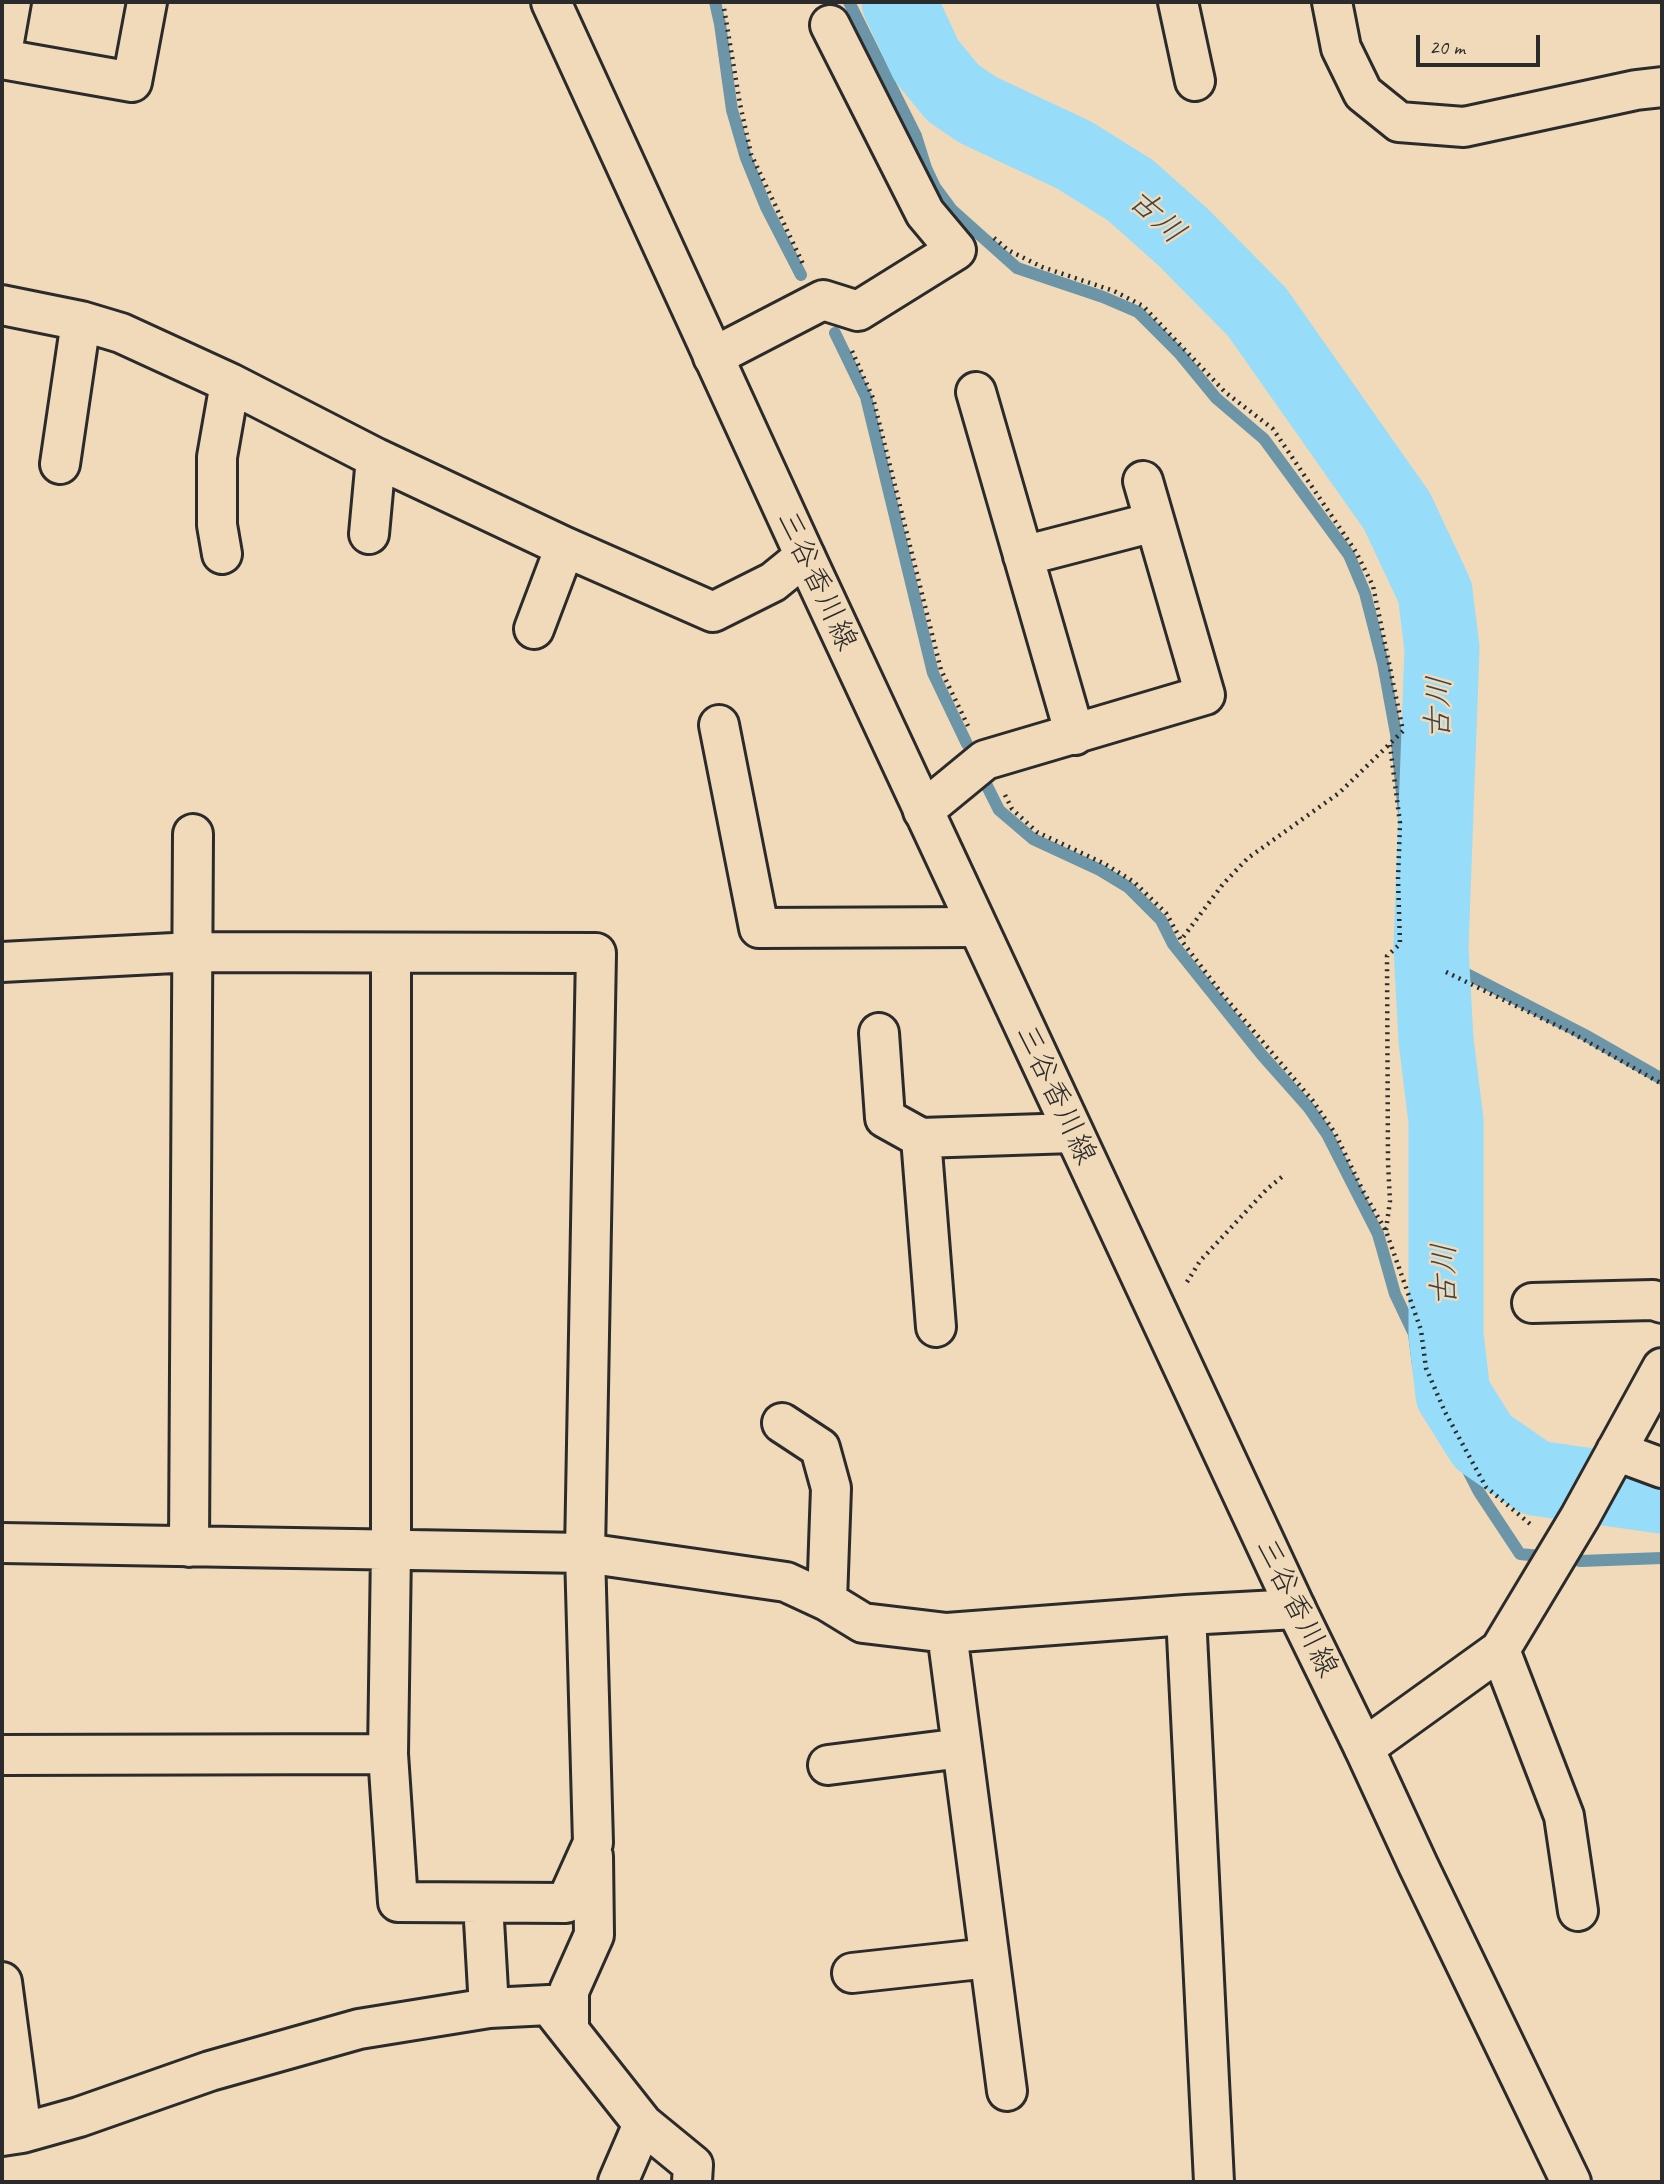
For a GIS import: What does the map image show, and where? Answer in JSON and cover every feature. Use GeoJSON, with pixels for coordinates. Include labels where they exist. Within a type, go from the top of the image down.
{"type":"FeatureCollection","features":[{"type":"Feature","properties":{"kind":"street"},"geometry":{"type":"LineString","coordinates":[[2,53],[11,2]]}},
{"type":"Feature","properties":{"kind":"street"},"geometry":{"type":"LineString","coordinates":[[2,60],[132,82],[148,2]]}},
{"type":"Feature","properties":{"kind":"street","name":"三谷香川線"},"geometry":{"type":"LineString","coordinates":[[551,2],[1158,1316],[1423,1877],[1571,2182]]}},
{"type":"Feature","properties":{"kind":"street"},"geometry":{"type":"LineString","coordinates":[[1178,2],[1195,81]]}},
{"type":"Feature","properties":{"kind":"street"},"geometry":{"type":"LineString","coordinates":[[1332,2],[1341,48],[1363,93],[1399,122],[1464,127],[1636,90],[1662,87]]}},
{"type":"Feature","properties":{"kind":"street"},"geometry":{"type":"LineString","coordinates":[[713,357],[823,300],[858,311],[956,250],[925,213],[830,24]]}},
{"type":"Feature","properties":{"kind":"street"},"geometry":{"type":"LineString","coordinates":[[2,305],[81,321],[121,333],[230,383],[376,458],[565,547],[713,612],[773,582],[805,556]]}},
{"type":"Feature","properties":{"kind":"street"},"geometry":{"type":"LineString","coordinates":[[60,464],[81,321]]}},
{"type":"Feature","properties":{"kind":"street"},"geometry":{"type":"LineString","coordinates":[[222,554],[217,525],[217,457],[230,383]]}},
{"type":"Feature","properties":{"kind":"street"},"geometry":{"type":"LineString","coordinates":[[976,392],[1075,735]]}},
{"type":"Feature","properties":{"kind":"street"},"geometry":{"type":"LineString","coordinates":[[369,534],[376,458]]}},
{"type":"Feature","properties":{"kind":"street"},"geometry":{"type":"LineString","coordinates":[[923,811],[985,760],[1205,695],[1143,481]]}},
{"type":"Feature","properties":{"kind":"street"},"geometry":{"type":"LineString","coordinates":[[1023,556],[1154,522]]}},
{"type":"Feature","properties":{"kind":"street"},"geometry":{"type":"LineString","coordinates":[[534,629],[565,547]]}},
{"type":"Feature","properties":{"kind":"street"},"geometry":{"type":"LineString","coordinates":[[719,725],[759,928],[977,927]]}},
{"type":"Feature","properties":{"kind":"street"},"geometry":{"type":"LineString","coordinates":[[189,1546],[193,834]]}},
{"type":"Feature","properties":{"kind":"street"},"geometry":{"type":"LineString","coordinates":[[2,962],[193,952],[596,953],[585,1553],[594,1935],[569,1991],[569,2028]]}},
{"type":"Feature","properties":{"kind":"street"},"geometry":{"type":"LineString","coordinates":[[391,953],[391,1550],[388,1754],[398,1902],[566,1903],[593,1843]]}},
{"type":"Feature","properties":{"kind":"street"},"geometry":{"type":"LineString","coordinates":[[879,1033],[886,1118],[922,1138],[1073,1133]]}},
{"type":"Feature","properties":{"kind":"street"},"geometry":{"type":"LineString","coordinates":[[922,1138],[936,1326]]}},
{"type":"Feature","properties":{"kind":"street"},"geometry":{"type":"LineString","coordinates":[[1532,1303],[1653,1300],[1662,1303]]}},
{"type":"Feature","properties":{"kind":"street"},"geometry":{"type":"LineString","coordinates":[[1364,1748],[1500,1650],[1580,1517],[1662,1368]]}},
{"type":"Feature","properties":{"kind":"street"},"geometry":{"type":"LineString","coordinates":[[782,1423],[820,1448],[831,1488],[827,1601]]}},
{"type":"Feature","properties":{"kind":"street"},"geometry":{"type":"LineString","coordinates":[[1609,1462],[1662,1468]]}},
{"type":"Feature","properties":{"kind":"street"},"geometry":{"type":"LineString","coordinates":[[2,1543],[585,1553],[786,1581],[863,1623],[947,1633],[1296,1609]]}},
{"type":"Feature","properties":{"kind":"street"},"geometry":{"type":"LineString","coordinates":[[1186,1615],[1214,2182]]}},
{"type":"Feature","properties":{"kind":"street"},"geometry":{"type":"LineString","coordinates":[[947,1633],[1007,2091]]}},
{"type":"Feature","properties":{"kind":"street"},"geometry":{"type":"LineString","coordinates":[[1500,1650],[1564,1816],[1578,1911]]}},
{"type":"Feature","properties":{"kind":"street"},"geometry":{"type":"LineString","coordinates":[[828,1765],[962,1748]]}},
{"type":"Feature","properties":{"kind":"street"},"geometry":{"type":"LineString","coordinates":[[2,1755],[388,1754]]}},
{"type":"Feature","properties":{"kind":"street"},"geometry":{"type":"LineString","coordinates":[[483,1903],[489,2008]]}},
{"type":"Feature","properties":{"kind":"street"},"geometry":{"type":"LineString","coordinates":[[852,1973],[989,1958]]}},
{"type":"Feature","properties":{"kind":"street"},"geometry":{"type":"LineString","coordinates":[[2,1982],[12,2134],[79,2117],[210,2071],[359,2029],[489,2008],[549,2005],[643,2124],[693,2165],[692,2182]]}},
{"type":"Feature","properties":{"kind":"street"},"geometry":{"type":"LineString","coordinates":[[618,2182],[643,2124]]}},
{"type":"Feature","properties":{"kind":"path"},"geometry":{"type":"LineString","coordinates":[[723,2],[751,154],[806,270],[853,354],[873,398],[941,670],[985,760],[1012,809],[1037,832],[1105,864],[1134,882],[1166,913],[1181,940],[1223,995],[1312,1101],[1335,1133],[1386,1231],[1421,1330],[1426,1368],[1486,1487],[1560,1549]]}},
{"type":"Feature","properties":{"kind":"path"},"geometry":{"type":"LineString","coordinates":[[991,234],[1008,250],[1042,267],[1114,291],[1143,306],[1225,392],[1273,429],[1356,552],[1373,586],[1403,731],[1339,793],[1248,858],[1223,884],[1181,940]]}},
{"type":"Feature","properties":{"kind":"path"},"geometry":{"type":"LineString","coordinates":[[1386,1231],[1390,1201],[1387,956],[1400,944],[1400,824],[1390,744]]}},
{"type":"Feature","properties":{"kind":"path"},"geometry":{"type":"LineString","coordinates":[[1446,972],[1572,1033],[1662,1084]]}},
{"type":"Feature","properties":{"kind":"path"},"geometry":{"type":"LineString","coordinates":[[1158,1316],[1174,1302],[1200,1261],[1267,1189],[1283,1176]]}},
{"type":"Feature","properties":{"kind":"waterway"},"geometry":{"type":"LineString","coordinates":[[715,2],[732,110],[746,158],[766,207],[801,275]]}},
{"type":"Feature","properties":{"kind":"waterway"},"geometry":{"type":"LineString","coordinates":[[849,2],[916,136],[935,187],[952,210],[1017,268],[1103,297],[1138,312],[1179,353],[1216,398],[1264,439],[1349,555],[1365,593],[1383,663],[1396,734],[1413,938],[1432,956],[1585,1035],[1662,1079]]}},
{"type":"Feature","properties":{"kind":"waterway","name":"古川"},"geometry":{"type":"LineString","coordinates":[[899,2],[926,60],[953,93],[978,110],[1074,155],[1130,190],[1184,238],[1257,312],[1397,511],[1435,592],[1442,648],[1431,947],[1436,1040],[1446,1121],[1446,1335],[1453,1394],[1483,1442],[1535,1478],[1662,1496]]}},
{"type":"Feature","properties":{"kind":"waterway"},"geometry":{"type":"LineString","coordinates":[[835,333],[866,397],[933,673],[967,744]]}},
{"type":"Feature","properties":{"kind":"waterway"},"geometry":{"type":"LineString","coordinates":[[984,780],[999,810],[1033,839],[1100,870],[1128,887],[1161,920],[1173,944],[1262,1055],[1309,1108],[1327,1134],[1378,1234],[1395,1294],[1414,1334],[1418,1366],[1479,1492],[1520,1554],[1540,1556]]}},
{"type":"Feature","properties":{"kind":"waterway"},"geometry":{"type":"LineString","coordinates":[[1580,1561],[1662,1558]]}}]}
